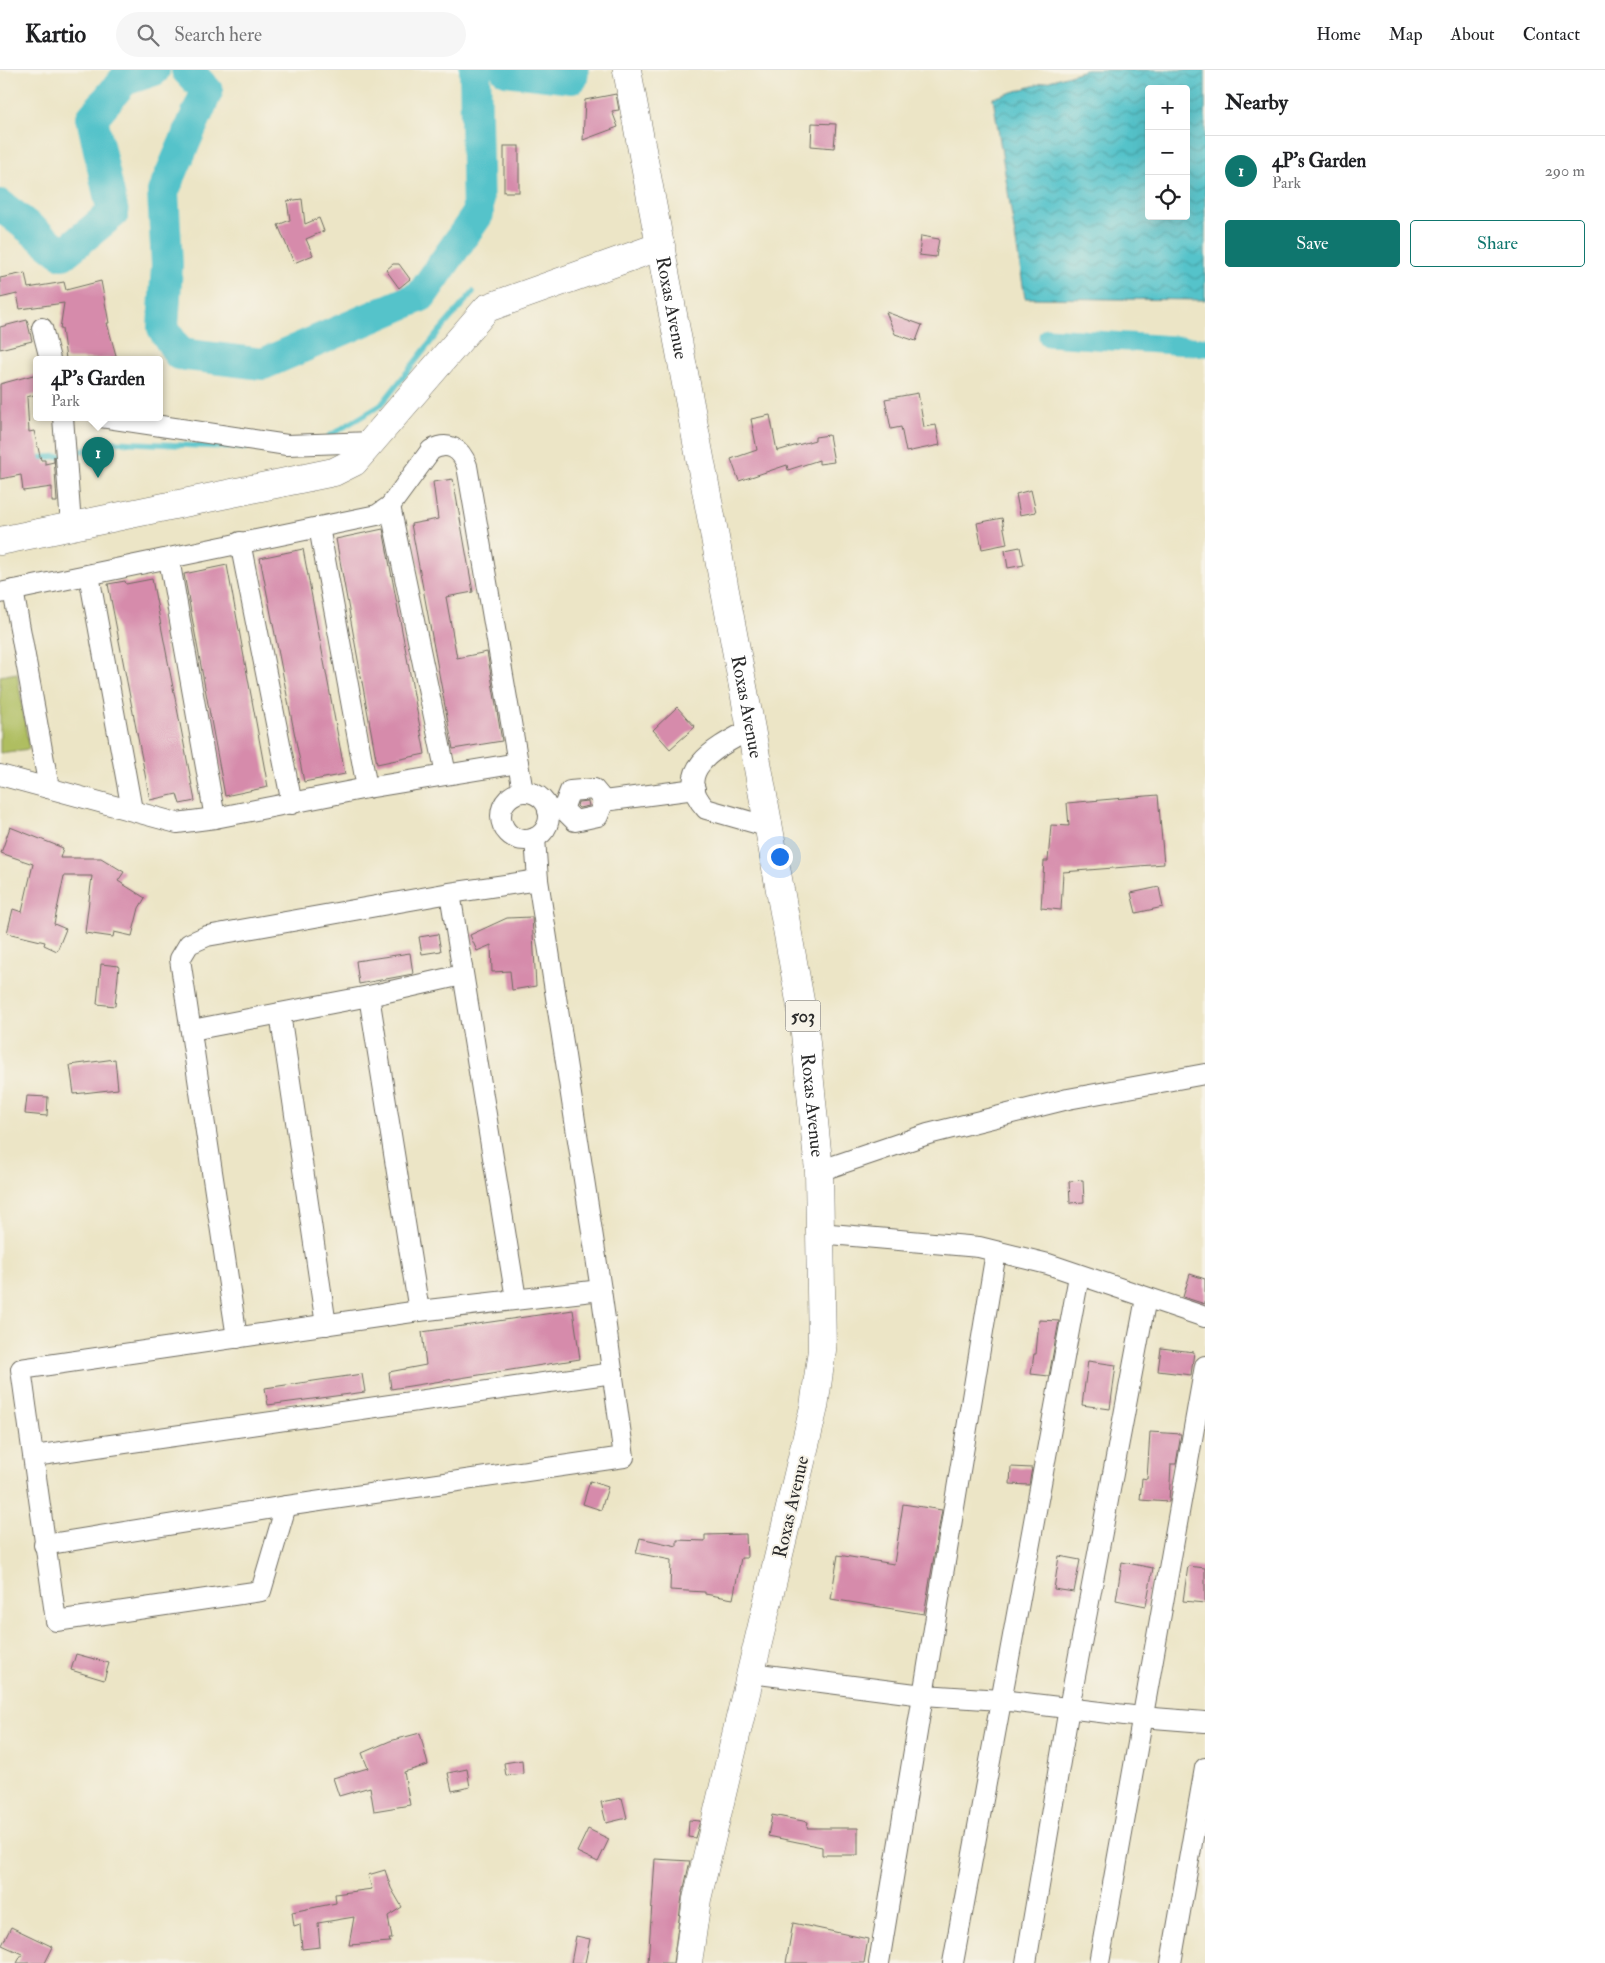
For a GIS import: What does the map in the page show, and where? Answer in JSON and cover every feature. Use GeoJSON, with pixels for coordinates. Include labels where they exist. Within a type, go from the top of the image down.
{"type":"FeatureCollection","features":[{"type":"Feature","properties":{"kind":"main road","name":"Roxas Avenue"},"geometry":{"type":"LineString","coordinates":[[627,70],[751,729],[804,1023],[819,1171],[822,1350],[814,1407],[697,1899],[688,1963]]}},
{"type":"Feature","properties":{"kind":"main road"},"geometry":{"type":"LineString","coordinates":[[0,541],[334,472],[354,462],[373,442],[486,308],[661,246]]}},
{"type":"Feature","properties":{"kind":"street"},"geometry":{"type":"LineString","coordinates":[[42,328],[49,356]]}},
{"type":"Feature","properties":{"kind":"street"},"geometry":{"type":"LineString","coordinates":[[63,421],[71,525]]}},
{"type":"Feature","properties":{"kind":"street"},"geometry":{"type":"LineString","coordinates":[[128,421],[287,445],[373,442]]}},
{"type":"Feature","properties":{"kind":"street"},"geometry":{"type":"LineString","coordinates":[[49,788],[6,591],[169,559],[240,542],[377,514],[390,506],[431,450],[440,445],[448,445],[458,450],[463,456],[523,792]]}},
{"type":"Feature","properties":{"kind":"street"},"geometry":{"type":"LineString","coordinates":[[390,506],[446,774]]}},
{"type":"Feature","properties":{"kind":"street"},"geometry":{"type":"LineString","coordinates":[[319,527],[367,788]]}},
{"type":"Feature","properties":{"kind":"street"},"geometry":{"type":"LineString","coordinates":[[240,542],[292,804]]}},
{"type":"Feature","properties":{"kind":"street"},"geometry":{"type":"LineString","coordinates":[[169,559],[215,818]]}},
{"type":"Feature","properties":{"kind":"street"},"geometry":{"type":"LineString","coordinates":[[89,575],[132,810]]}},
{"type":"Feature","properties":{"kind":"street"},"geometry":{"type":"LineString","coordinates":[[751,729],[711,751],[699,765],[694,777],[695,789],[706,809],[769,827]]}},
{"type":"Feature","properties":{"kind":"street"},"geometry":{"type":"LineString","coordinates":[[0,775],[178,823],[292,804],[446,774],[518,763]]}},
{"type":"Feature","properties":{"kind":"street"},"geometry":{"type":"LineString","coordinates":[[556,810],[539,797],[523,792],[508,799],[502,814],[502,822],[511,836],[527,841],[535,838],[547,827],[556,810],[570,791],[594,789],[604,801],[695,789]]}},
{"type":"Feature","properties":{"kind":"street"},"geometry":{"type":"LineString","coordinates":[[44,1545],[286,1506],[624,1457],[602,1290],[538,880],[535,838]]}},
{"type":"Feature","properties":{"kind":"street"},"geometry":{"type":"LineString","coordinates":[[237,1338],[180,959],[189,944],[207,936],[450,893],[538,880]]}},
{"type":"Feature","properties":{"kind":"street"},"geometry":{"type":"LineString","coordinates":[[450,893],[516,1299]]}},
{"type":"Feature","properties":{"kind":"street"},"geometry":{"type":"LineString","coordinates":[[192,1030],[369,996],[462,975]]}},
{"type":"Feature","properties":{"kind":"street"},"geometry":{"type":"LineString","coordinates":[[369,996],[419,1312]]}},
{"type":"Feature","properties":{"kind":"street"},"geometry":{"type":"LineString","coordinates":[[280,1013],[326,1325]]}},
{"type":"Feature","properties":{"kind":"street"},"geometry":{"type":"LineString","coordinates":[[819,1171],[946,1129],[1068,1099],[1205,1074]]}},
{"type":"Feature","properties":{"kind":"street"},"geometry":{"type":"LineString","coordinates":[[819,1233],[979,1248],[1048,1264],[1205,1317]]}},
{"type":"Feature","properties":{"kind":"street"},"geometry":{"type":"LineString","coordinates":[[879,1963],[996,1252]]}},
{"type":"Feature","properties":{"kind":"street"},"geometry":{"type":"LineString","coordinates":[[953,1963],[1079,1276]]}},
{"type":"Feature","properties":{"kind":"street"},"geometry":{"type":"LineString","coordinates":[[286,1506],[261,1591],[56,1621],[21,1369],[419,1312],[602,1290]]}},
{"type":"Feature","properties":{"kind":"street"},"geometry":{"type":"LineString","coordinates":[[1026,1963],[1069,1708],[1146,1298]]}},
{"type":"Feature","properties":{"kind":"street"},"geometry":{"type":"LineString","coordinates":[[1099,1963],[1141,1717],[1205,1366]]}},
{"type":"Feature","properties":{"kind":"street"},"geometry":{"type":"LineString","coordinates":[[34,1456],[613,1373]]}},
{"type":"Feature","properties":{"kind":"street"},"geometry":{"type":"LineString","coordinates":[[751,1673],[922,1695],[1002,1700],[1141,1717],[1205,1722]]}},
{"type":"Feature","properties":{"kind":"street"},"geometry":{"type":"LineString","coordinates":[[1171,1963],[1205,1768]]}},
{"type":"Feature","properties":{"kind":"green space"},"geometry":{"type":"Polygon","coordinates":[[[17,673],[29,749],[0,753],[0,676],[17,673]]]}},
{"type":"Feature","properties":{"kind":"water"},"geometry":{"type":"Polygon","coordinates":[[[1086,70],[1205,70],[1205,300],[1025,298],[993,98],[1086,70]]]}},
{"type":"Feature","properties":{"kind":"building"},"geometry":{"type":"Polygon","coordinates":[[[616,94],[619,110],[612,111],[618,127],[583,140],[585,100],[616,94]]]}},
{"type":"Feature","properties":{"kind":"building"},"geometry":{"type":"Polygon","coordinates":[[[812,123],[836,124],[834,148],[811,146],[812,123]]]}},
{"type":"Feature","properties":{"kind":"building"},"geometry":{"type":"Polygon","coordinates":[[[504,146],[519,146],[519,192],[504,192],[504,146]]]}},
{"type":"Feature","properties":{"kind":"building"},"geometry":{"type":"Polygon","coordinates":[[[302,199],[305,224],[319,218],[324,231],[306,239],[313,255],[294,263],[278,225],[290,220],[287,201],[302,199]]]}},
{"type":"Feature","properties":{"kind":"building"},"geometry":{"type":"Polygon","coordinates":[[[921,236],[939,239],[936,257],[919,255],[921,236]]]}},
{"type":"Feature","properties":{"kind":"building"},"geometry":{"type":"Polygon","coordinates":[[[393,264],[399,264],[410,279],[399,288],[386,270],[393,264]]]}},
{"type":"Feature","properties":{"kind":"building"},"geometry":{"type":"Polygon","coordinates":[[[25,273],[28,288],[64,282],[66,290],[101,281],[109,323],[107,323],[116,356],[66,356],[62,329],[60,329],[64,303],[20,309],[17,294],[0,298],[0,278],[25,273]]]}},
{"type":"Feature","properties":{"kind":"building"},"geometry":{"type":"Polygon","coordinates":[[[886,312],[922,325],[916,341],[895,334],[886,312]]]}},
{"type":"Feature","properties":{"kind":"building"},"geometry":{"type":"Polygon","coordinates":[[[27,320],[32,341],[0,349],[0,327],[27,320]]]}},
{"type":"Feature","properties":{"kind":"building"},"geometry":{"type":"Polygon","coordinates":[[[33,375],[33,395],[27,397],[29,432],[34,431],[41,460],[45,460],[45,464],[54,462],[54,456],[57,502],[52,502],[52,487],[23,491],[21,475],[0,479],[0,384],[33,375]]]}},
{"type":"Feature","properties":{"kind":"building"},"geometry":{"type":"Polygon","coordinates":[[[918,393],[924,427],[936,425],[940,445],[906,452],[901,427],[891,429],[885,399],[918,393]]]}},
{"type":"Feature","properties":{"kind":"building"},"geometry":{"type":"Polygon","coordinates":[[[770,415],[777,451],[815,440],[815,437],[829,435],[834,462],[819,464],[819,460],[788,470],[787,465],[739,481],[731,459],[757,450],[751,419],[770,415]]]}},
{"type":"Feature","properties":{"kind":"building"},"geometry":{"type":"Polygon","coordinates":[[[453,479],[473,592],[446,597],[457,658],[487,652],[502,741],[453,749],[411,524],[438,519],[433,482],[453,479]]]}},
{"type":"Feature","properties":{"kind":"building"},"geometry":{"type":"Polygon","coordinates":[[[1031,490],[1036,512],[1020,515],[1016,494],[1031,490]]]}},
{"type":"Feature","properties":{"kind":"building"},"geometry":{"type":"Polygon","coordinates":[[[1002,518],[1007,544],[982,549],[977,523],[1002,518]]]}},
{"type":"Feature","properties":{"kind":"building"},"geometry":{"type":"Polygon","coordinates":[[[383,529],[425,754],[377,764],[336,539],[383,529]]]}},
{"type":"Feature","properties":{"kind":"building"},"geometry":{"type":"Polygon","coordinates":[[[1020,547],[1024,565],[1008,568],[1005,550],[1020,547]]]}},
{"type":"Feature","properties":{"kind":"building"},"geometry":{"type":"Polygon","coordinates":[[[303,549],[345,774],[304,782],[260,558],[303,549]]]}},
{"type":"Feature","properties":{"kind":"building"},"geometry":{"type":"Polygon","coordinates":[[[227,565],[268,787],[225,796],[184,574],[227,565]]]}},
{"type":"Feature","properties":{"kind":"building"},"geometry":{"type":"Polygon","coordinates":[[[152,579],[195,801],[180,804],[177,794],[150,800],[108,584],[125,581],[126,584],[152,579]]]}},
{"type":"Feature","properties":{"kind":"building"},"geometry":{"type":"Polygon","coordinates":[[[677,707],[695,727],[670,749],[653,730],[677,707]]]}},
{"type":"Feature","properties":{"kind":"building"},"geometry":{"type":"Polygon","coordinates":[[[1158,795],[1164,864],[1063,872],[1061,910],[1041,908],[1044,861],[1048,861],[1051,825],[1069,826],[1067,803],[1158,795]]]}},
{"type":"Feature","properties":{"kind":"building"},"geometry":{"type":"Polygon","coordinates":[[[588,801],[589,806],[579,808],[577,806],[578,802],[588,801]]]}},
{"type":"Feature","properties":{"kind":"building"},"geometry":{"type":"Polygon","coordinates":[[[10,827],[63,848],[60,858],[101,858],[124,872],[118,881],[145,898],[139,908],[132,936],[114,932],[113,937],[85,933],[92,876],[64,876],[54,924],[66,929],[57,951],[44,945],[45,942],[7,933],[13,909],[22,912],[33,864],[1,853],[10,827]]]}},
{"type":"Feature","properties":{"kind":"building"},"geometry":{"type":"Polygon","coordinates":[[[1159,887],[1163,907],[1136,913],[1131,893],[1159,887]]]}},
{"type":"Feature","properties":{"kind":"building"},"geometry":{"type":"Polygon","coordinates":[[[532,917],[536,986],[512,990],[510,971],[492,972],[491,945],[477,951],[470,935],[507,918],[532,917]]]}},
{"type":"Feature","properties":{"kind":"building"},"geometry":{"type":"Polygon","coordinates":[[[438,934],[441,951],[422,954],[419,937],[438,934]]]}},
{"type":"Feature","properties":{"kind":"building"},"geometry":{"type":"Polygon","coordinates":[[[410,953],[413,974],[359,984],[356,961],[410,953]]]}},
{"type":"Feature","properties":{"kind":"building"},"geometry":{"type":"Polygon","coordinates":[[[101,964],[119,966],[115,1006],[97,1004],[101,964]]]}},
{"type":"Feature","properties":{"kind":"building"},"geometry":{"type":"Polygon","coordinates":[[[115,1059],[118,1089],[74,1094],[70,1065],[115,1059]]]}},
{"type":"Feature","properties":{"kind":"building"},"geometry":{"type":"Polygon","coordinates":[[[27,1096],[48,1097],[47,1116],[25,1114],[27,1096]]]}},
{"type":"Feature","properties":{"kind":"building"},"geometry":{"type":"Polygon","coordinates":[[[1083,1180],[1084,1202],[1070,1203],[1069,1181],[1083,1180]]]}},
{"type":"Feature","properties":{"kind":"building"},"geometry":{"type":"Polygon","coordinates":[[[1190,1274],[1205,1279],[1205,1304],[1183,1297],[1190,1274]]]}},
{"type":"Feature","properties":{"kind":"building"},"geometry":{"type":"Polygon","coordinates":[[[573,1310],[580,1359],[391,1389],[389,1372],[426,1365],[422,1332],[573,1310]]]}},
{"type":"Feature","properties":{"kind":"building"},"geometry":{"type":"Polygon","coordinates":[[[1039,1320],[1059,1321],[1049,1376],[1031,1374],[1034,1354],[1036,1354],[1039,1320]]]}},
{"type":"Feature","properties":{"kind":"building"},"geometry":{"type":"Polygon","coordinates":[[[1161,1348],[1194,1352],[1191,1375],[1158,1371],[1161,1348]]]}},
{"type":"Feature","properties":{"kind":"building"},"geometry":{"type":"Polygon","coordinates":[[[1088,1361],[1116,1365],[1110,1409],[1082,1405],[1088,1361]]]}},
{"type":"Feature","properties":{"kind":"building"},"geometry":{"type":"Polygon","coordinates":[[[362,1374],[365,1392],[268,1405],[265,1388],[362,1374]]]}},
{"type":"Feature","properties":{"kind":"building"},"geometry":{"type":"Polygon","coordinates":[[[1150,1432],[1181,1434],[1176,1464],[1171,1464],[1169,1502],[1140,1500],[1142,1478],[1147,1479],[1150,1432]]]}},
{"type":"Feature","properties":{"kind":"building"},"geometry":{"type":"Polygon","coordinates":[[[1011,1467],[1032,1468],[1029,1485],[1010,1484],[1011,1467]]]}},
{"type":"Feature","properties":{"kind":"building"},"geometry":{"type":"Polygon","coordinates":[[[590,1481],[608,1487],[601,1510],[583,1504],[590,1481]]]}},
{"type":"Feature","properties":{"kind":"building"},"geometry":{"type":"Polygon","coordinates":[[[903,1504],[942,1510],[924,1614],[831,1599],[838,1555],[894,1564],[903,1504]]]}},
{"type":"Feature","properties":{"kind":"building"},"geometry":{"type":"Polygon","coordinates":[[[746,1534],[747,1558],[741,1558],[733,1599],[705,1594],[705,1592],[670,1590],[671,1560],[636,1553],[640,1538],[677,1546],[677,1540],[705,1541],[705,1535],[746,1534]]]}},
{"type":"Feature","properties":{"kind":"building"},"geometry":{"type":"Polygon","coordinates":[[[1059,1556],[1080,1560],[1074,1592],[1054,1589],[1059,1556]]]}},
{"type":"Feature","properties":{"kind":"building"},"geometry":{"type":"Polygon","coordinates":[[[1122,1562],[1153,1568],[1146,1606],[1116,1600],[1122,1562]]]}},
{"type":"Feature","properties":{"kind":"building"},"geometry":{"type":"Polygon","coordinates":[[[1188,1566],[1205,1568],[1205,1603],[1183,1601],[1188,1566]]]}},
{"type":"Feature","properties":{"kind":"building"},"geometry":{"type":"Polygon","coordinates":[[[76,1654],[109,1663],[104,1680],[71,1670],[76,1654]]]}},
{"type":"Feature","properties":{"kind":"building"},"geometry":{"type":"Polygon","coordinates":[[[420,1733],[428,1765],[404,1772],[410,1805],[374,1811],[370,1787],[339,1796],[333,1778],[368,1768],[362,1753],[390,1741],[420,1733]]]}},
{"type":"Feature","properties":{"kind":"building"},"geometry":{"type":"Polygon","coordinates":[[[522,1760],[523,1774],[506,1776],[504,1763],[522,1760]]]}},
{"type":"Feature","properties":{"kind":"building"},"geometry":{"type":"Polygon","coordinates":[[[467,1769],[470,1787],[452,1791],[448,1773],[467,1769]]]}},
{"type":"Feature","properties":{"kind":"building"},"geometry":{"type":"Polygon","coordinates":[[[622,1798],[627,1818],[606,1823],[601,1802],[622,1798]]]}},
{"type":"Feature","properties":{"kind":"building"},"geometry":{"type":"Polygon","coordinates":[[[772,1815],[808,1822],[807,1828],[858,1828],[858,1855],[822,1855],[822,1847],[768,1836],[772,1815]]]}},
{"type":"Feature","properties":{"kind":"building"},"geometry":{"type":"Polygon","coordinates":[[[689,1820],[700,1821],[695,1838],[688,1837],[689,1820]]]}},
{"type":"Feature","properties":{"kind":"building"},"geometry":{"type":"Polygon","coordinates":[[[588,1829],[609,1839],[598,1862],[577,1852],[588,1829]]]}},
{"type":"Feature","properties":{"kind":"building"},"geometry":{"type":"Polygon","coordinates":[[[655,1859],[690,1861],[682,1897],[673,1963],[648,1963],[655,1859]]]}},
{"type":"Feature","properties":{"kind":"building"},"geometry":{"type":"Polygon","coordinates":[[[385,1870],[391,1888],[402,1907],[388,1916],[392,1939],[389,1939],[390,1942],[349,1945],[354,1917],[318,1923],[320,1947],[302,1949],[300,1924],[294,1926],[292,1912],[336,1903],[335,1894],[372,1889],[368,1875],[385,1870]]]}},
{"type":"Feature","properties":{"kind":"building"},"geometry":{"type":"Polygon","coordinates":[[[793,1923],[868,1939],[864,1963],[786,1963],[793,1923]]]}},
{"type":"Feature","properties":{"kind":"building"},"geometry":{"type":"Polygon","coordinates":[[[11,1927],[53,1947],[45,1963],[17,1963],[22,1954],[2,1945],[11,1927]]]}},
{"type":"Feature","properties":{"kind":"building"},"geometry":{"type":"Polygon","coordinates":[[[576,1936],[590,1939],[585,1963],[571,1963],[576,1936]]]}},
{"type":"Feature","properties":{"kind":"waterway"},"geometry":{"type":"LineString","coordinates":[[0,205],[63,254],[113,213],[92,118],[124,80],[154,70]]}},
{"type":"Feature","properties":{"kind":"waterway"},"geometry":{"type":"LineString","coordinates":[[187,70],[207,91],[163,192],[167,265],[163,328],[179,354],[263,364],[421,296],[478,214],[475,70]]}},
{"type":"Feature","properties":{"kind":"waterway"},"geometry":{"type":"LineString","coordinates":[[506,70],[572,78],[573,70]]}},
{"type":"Feature","properties":{"kind":"waterway"},"geometry":{"type":"LineString","coordinates":[[329,436],[381,405],[473,292]]}},
{"type":"Feature","properties":{"kind":"waterway"},"geometry":{"type":"LineString","coordinates":[[1048,337],[1205,347]]}},
{"type":"Feature","properties":{"kind":"waterway"},"geometry":{"type":"LineString","coordinates":[[82,451],[113,442],[246,448]]}},
{"type":"Feature","properties":{"kind":"waterway"},"geometry":{"type":"LineString","coordinates":[[35,458],[63,456]]}},
{"type":"Feature","properties":{"kind":"place","name":"4P's Garden"},"geometry":{"type":"Point","coordinates":[98,478]}}]}
